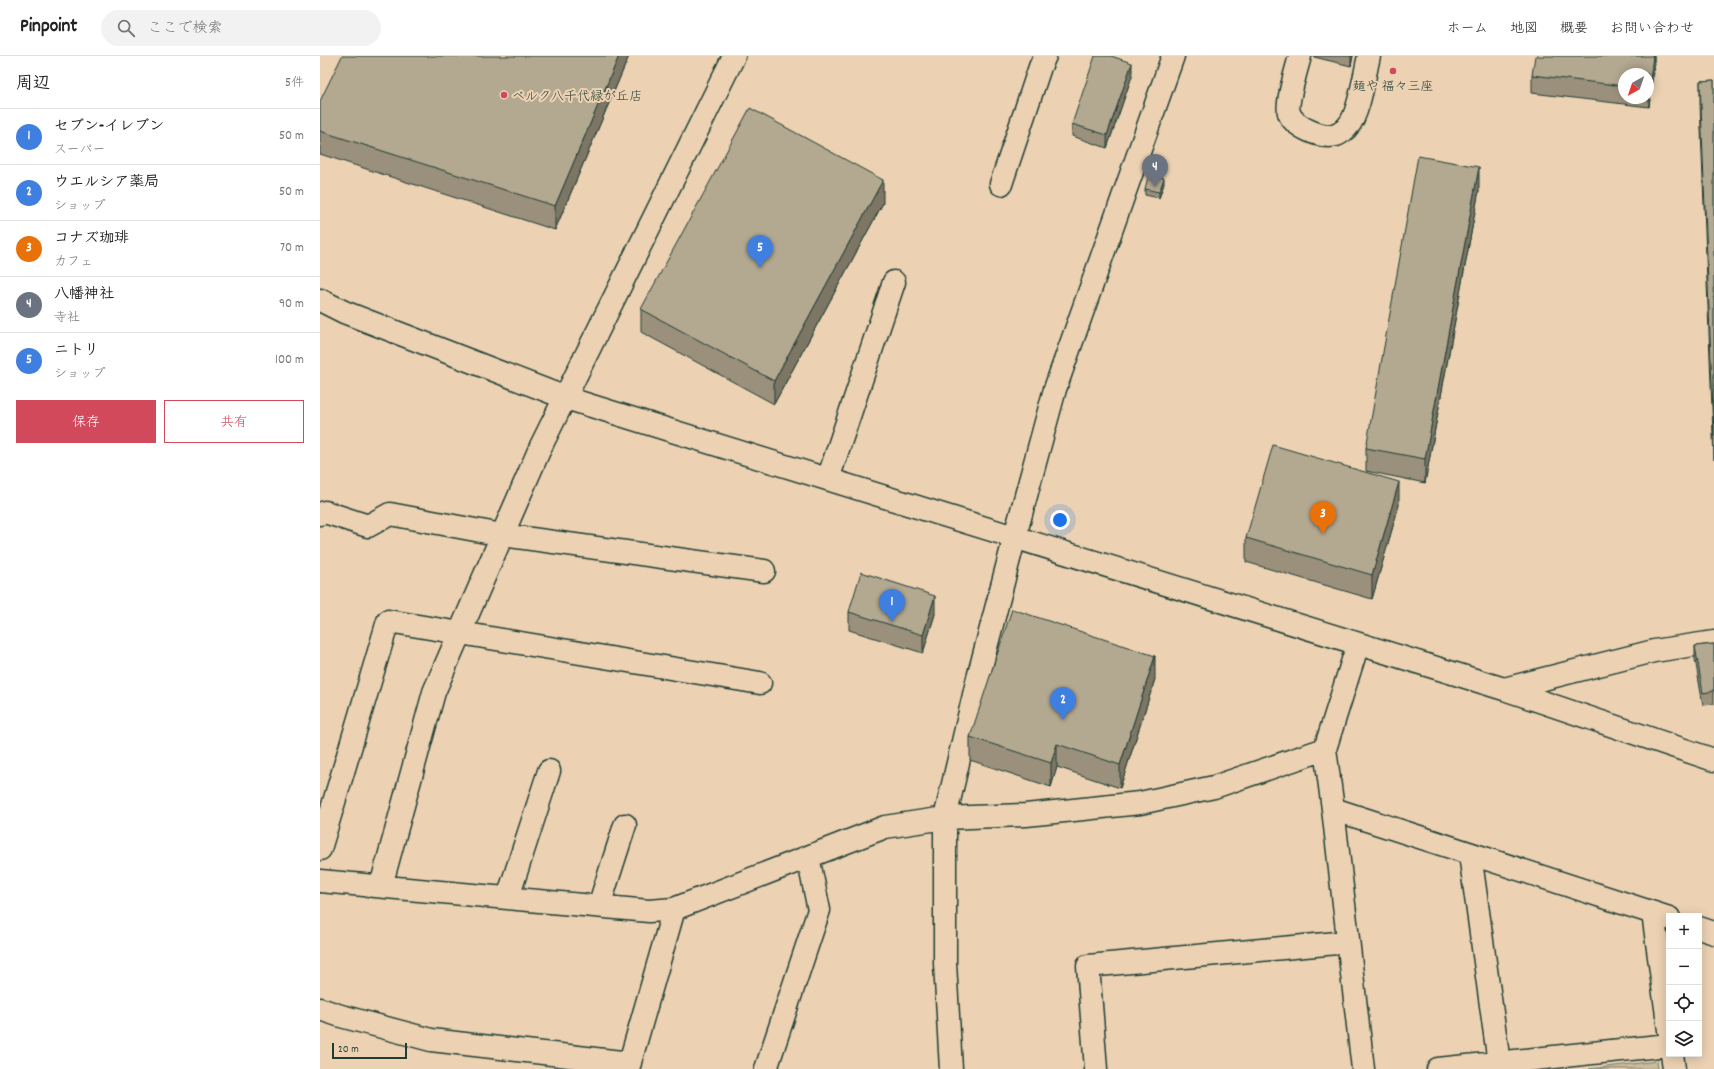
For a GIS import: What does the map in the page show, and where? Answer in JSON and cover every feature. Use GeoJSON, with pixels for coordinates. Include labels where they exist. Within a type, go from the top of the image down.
{"type":"FeatureCollection","features":[{"type":"Feature","properties":{"kind":"street"},"geometry":{"type":"LineString","coordinates":[[381,886],[434,692],[541,446],[734,56]]}},
{"type":"Feature","properties":{"kind":"street"},"geometry":{"type":"LineString","coordinates":[[1001,184],[1040,67],[1046,56]]}},
{"type":"Feature","properties":{"kind":"street"},"geometry":{"type":"LineString","coordinates":[[951,1069],[945,962],[945,818],[977,682],[1055,389],[1173,56]]}},
{"type":"Feature","properties":{"kind":"street"},"geometry":{"type":"LineString","coordinates":[[1300,56],[1289,103],[1289,113],[1296,122],[1306,129],[1322,136],[1336,135],[1349,125],[1356,111],[1369,56]]}},
{"type":"Feature","properties":{"kind":"street"},"geometry":{"type":"LineString","coordinates":[[828,478],[894,282]]}},
{"type":"Feature","properties":{"kind":"street"},"geometry":{"type":"LineString","coordinates":[[320,300],[344,312],[566,398],[1015,536],[1504,689],[1714,760]]}},
{"type":"Feature","properties":{"kind":"street"},"geometry":{"type":"LineString","coordinates":[[320,514],[325,512],[368,526],[390,514],[502,535],[764,571]]}},
{"type":"Feature","properties":{"kind":"street"},"geometry":{"type":"LineString","coordinates":[[320,849],[388,621],[760,683]]}},
{"type":"Feature","properties":{"kind":"street"},"geometry":{"type":"LineString","coordinates":[[1504,689],[1654,652],[1714,642]]}},
{"type":"Feature","properties":{"kind":"street"},"geometry":{"type":"LineString","coordinates":[[1358,644],[1325,749],[1363,1069]]}},
{"type":"Feature","properties":{"kind":"street"},"geometry":{"type":"LineString","coordinates":[[320,881],[649,911],[674,910],[885,827],[945,818],[1026,815],[1140,803],[1214,787],[1325,749]]}},
{"type":"Feature","properties":{"kind":"street"},"geometry":{"type":"LineString","coordinates":[[508,897],[549,771]]}},
{"type":"Feature","properties":{"kind":"street"},"geometry":{"type":"LineString","coordinates":[[1333,809],[1661,915],[1668,1021]]}},
{"type":"Feature","properties":{"kind":"street"},"geometry":{"type":"LineString","coordinates":[[599,906],[625,825]]}},
{"type":"Feature","properties":{"kind":"street"},"geometry":{"type":"LineString","coordinates":[[1470,854],[1499,1063]]}},
{"type":"Feature","properties":{"kind":"street"},"geometry":{"type":"LineString","coordinates":[[766,1069],[819,910],[808,857]]}},
{"type":"Feature","properties":{"kind":"street"},"geometry":{"type":"LineString","coordinates":[[320,1009],[431,1040],[629,1066],[674,910]]}},
{"type":"Feature","properties":{"kind":"street"},"geometry":{"type":"LineString","coordinates":[[1702,929],[1714,933]]}},
{"type":"Feature","properties":{"kind":"street"},"geometry":{"type":"LineString","coordinates":[[1096,1069],[1088,966],[1348,942]]}},
{"type":"Feature","properties":{"kind":"street"},"geometry":{"type":"LineString","coordinates":[[1438,1069],[1666,1045]]}},
{"type":"Feature","properties":{"kind":"street"},"geometry":{"type":"LineString","coordinates":[[1672,1057],[1674,1069]]}},
{"type":"Feature","properties":{"kind":"shaded area"},"geometry":{"type":"Polygon","coordinates":[[[1657,1061],[1658,1069],[1589,1069],[1657,1061]]]}},
{"type":"Feature","properties":{"kind":"building"},"geometry":{"type":"Polygon","coordinates":[[[342,56],[619,56],[555,206],[320,131],[320,101],[342,56]]]}},
{"type":"Feature","properties":{"kind":"building"},"geometry":{"type":"Polygon","coordinates":[[[1095,56],[1111,56],[1132,63],[1107,135],[1072,124],[1095,56]]]}},
{"type":"Feature","properties":{"kind":"building"},"geometry":{"type":"Polygon","coordinates":[[[1535,56],[1653,56],[1652,68],[1618,68],[1618,85],[1532,75],[1535,56]]]}},
{"type":"Feature","properties":{"kind":"building"},"geometry":{"type":"Polygon","coordinates":[[[1714,80],[1714,437],[1700,81],[1714,80]]]}},
{"type":"Feature","properties":{"kind":"building"},"geometry":{"type":"Polygon","coordinates":[[[750,108],[883,180],[774,381],[641,309],[750,108]]]}},
{"type":"Feature","properties":{"kind":"building"},"geometry":{"type":"Polygon","coordinates":[[[1418,156],[1479,167],[1425,459],[1366,448],[1418,156]]]}},
{"type":"Feature","properties":{"kind":"building"},"geometry":{"type":"Polygon","coordinates":[[[1149,173],[1164,178],[1159,192],[1145,189],[1149,173]]]}},
{"type":"Feature","properties":{"kind":"building"},"geometry":{"type":"Polygon","coordinates":[[[1273,445],[1399,482],[1372,575],[1246,538],[1273,445]]]}},
{"type":"Feature","properties":{"kind":"building"},"geometry":{"type":"Polygon","coordinates":[[[861,572],[935,596],[923,635],[849,612],[861,572]]]}},
{"type":"Feature","properties":{"kind":"building"},"geometry":{"type":"Polygon","coordinates":[[[1012,609],[1155,656],[1120,765],[1057,744],[1051,763],[970,737],[1012,609]]]}},
{"type":"Feature","properties":{"kind":"building"},"geometry":{"type":"Polygon","coordinates":[[[1714,644],[1714,691],[1703,693],[1695,646],[1714,644]]]}},
{"type":"Feature","properties":{"kind":"place","name":"麺や 福々三座"},"geometry":{"type":"Point","coordinates":[1393,71]}},
{"type":"Feature","properties":{"kind":"place","name":"ベルク八千代緑が丘店"},"geometry":{"type":"Point","coordinates":[504,95]}},
{"type":"Feature","properties":{"kind":"place","name":"八幡神社"},"geometry":{"type":"Point","coordinates":[1155,187]}},
{"type":"Feature","properties":{"kind":"place","name":"ニトリ"},"geometry":{"type":"Point","coordinates":[760,268]}},
{"type":"Feature","properties":{"kind":"place","name":"コナズ珈琲"},"geometry":{"type":"Point","coordinates":[1323,534]}},
{"type":"Feature","properties":{"kind":"place","name":"セブン-イレブン"},"geometry":{"type":"Point","coordinates":[892,622]}},
{"type":"Feature","properties":{"kind":"place","name":"ウエルシア薬局"},"geometry":{"type":"Point","coordinates":[1063,720]}}]}
